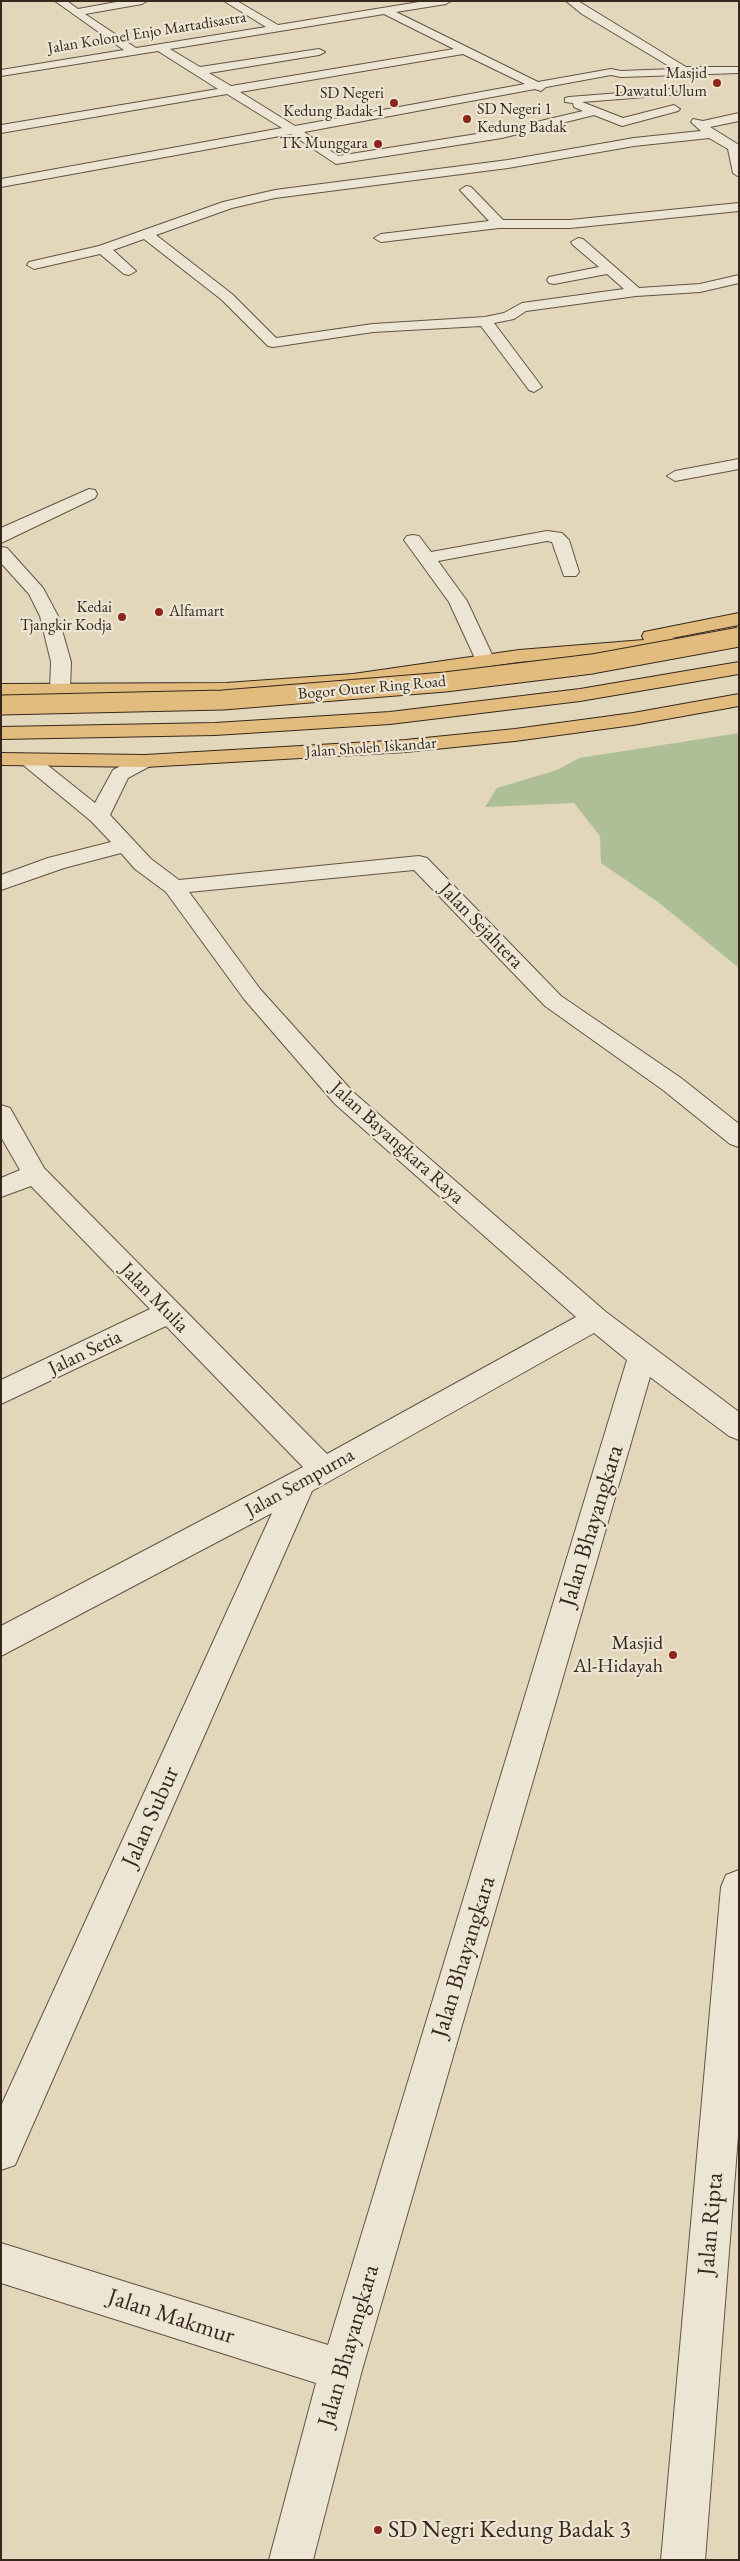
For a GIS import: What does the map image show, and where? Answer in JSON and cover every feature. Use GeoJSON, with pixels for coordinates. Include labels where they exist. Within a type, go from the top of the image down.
{"type":"FeatureCollection","features":[{"type":"Feature","properties":{"kind":"highway"},"geometry":{"type":"LineString","coordinates":[[590,649],[739,619]]}},
{"type":"Feature","properties":{"kind":"highway"},"geometry":{"type":"LineString","coordinates":[[1,690],[226,689],[291,685],[353,680],[485,661],[590,649],[739,638]]}},
{"type":"Feature","properties":{"kind":"highway","name":"Bogor Outer Ring Road"},"geometry":{"type":"LineString","coordinates":[[1,705],[223,700],[445,682],[592,664],[739,638]]}},
{"type":"Feature","properties":{"kind":"highway","name":"Bogor Outer Ring Road"},"geometry":{"type":"LineString","coordinates":[[1,733],[215,729],[390,718],[580,695],[739,668]]}},
{"type":"Feature","properties":{"kind":"highway","name":"Jalan Sholeh Iskandar"},"geometry":{"type":"LineString","coordinates":[[1,759],[145,761],[318,752],[506,736],[633,719],[739,700]]}},
{"type":"Feature","properties":{"kind":"street"},"geometry":{"type":"LineString","coordinates":[[60,1],[133,51]]}},
{"type":"Feature","properties":{"kind":"street"},"geometry":{"type":"LineString","coordinates":[[76,12],[142,1]]}},
{"type":"Feature","properties":{"kind":"street"},"geometry":{"type":"LineString","coordinates":[[229,1],[277,29]]}},
{"type":"Feature","properties":{"kind":"street","name":"Jalan Kolonel Enjo Martadisastra"},"geometry":{"type":"LineString","coordinates":[[1,73],[277,29],[386,6],[402,8],[446,1]]}},
{"type":"Feature","properties":{"kind":"street"},"geometry":{"type":"LineString","coordinates":[[556,4],[572,2],[629,38],[687,71]]}},
{"type":"Feature","properties":{"kind":"street"},"geometry":{"type":"LineString","coordinates":[[386,6],[536,86],[594,112],[622,122],[674,109]]}},
{"type":"Feature","properties":{"kind":"street"},"geometry":{"type":"LineString","coordinates":[[159,47],[292,129],[332,158],[343,160],[502,134],[594,112]]}},
{"type":"Feature","properties":{"kind":"street"},"geometry":{"type":"LineString","coordinates":[[1,129],[466,50]]}},
{"type":"Feature","properties":{"kind":"street"},"geometry":{"type":"LineString","coordinates":[[198,71],[319,52]]}},
{"type":"Feature","properties":{"kind":"street"},"geometry":{"type":"LineString","coordinates":[[1,183],[611,72],[621,74],[739,70]]}},
{"type":"Feature","properties":{"kind":"street"},"geometry":{"type":"LineString","coordinates":[[687,71],[687,86],[661,97],[674,109],[734,147],[739,173]]}},
{"type":"Feature","properties":{"kind":"street"},"geometry":{"type":"LineString","coordinates":[[560,97],[671,92]]}},
{"type":"Feature","properties":{"kind":"street"},"geometry":{"type":"LineString","coordinates":[[701,125],[739,117]]}},
{"type":"Feature","properties":{"kind":"street"},"geometry":{"type":"LineString","coordinates":[[34,265],[103,249],[228,205],[275,194],[508,164],[634,142],[711,134]]}},
{"type":"Feature","properties":{"kind":"street"},"geometry":{"type":"LineString","coordinates":[[466,190],[499,224]]}},
{"type":"Feature","properties":{"kind":"street"},"geometry":{"type":"LineString","coordinates":[[382,238],[499,224],[570,224],[739,207]]}},
{"type":"Feature","properties":{"kind":"street"},"geometry":{"type":"LineString","coordinates":[[146,234],[227,297],[273,343],[373,328],[485,321],[509,316],[522,307],[636,292],[700,288],[739,279]]}},
{"type":"Feature","properties":{"kind":"street"},"geometry":{"type":"LineString","coordinates":[[578,242],[636,292]]}},
{"type":"Feature","properties":{"kind":"street"},"geometry":{"type":"LineString","coordinates":[[103,249],[128,271]]}},
{"type":"Feature","properties":{"kind":"street"},"geometry":{"type":"LineString","coordinates":[[554,280],[610,269]]}},
{"type":"Feature","properties":{"kind":"street"},"geometry":{"type":"LineString","coordinates":[[485,321],[534,387]]}},
{"type":"Feature","properties":{"kind":"street"},"geometry":{"type":"LineString","coordinates":[[675,476],[739,464]]}},
{"type":"Feature","properties":{"kind":"street"},"geometry":{"type":"LineString","coordinates":[[1,538],[7,532],[90,494]]}},
{"type":"Feature","properties":{"kind":"street"},"geometry":{"type":"LineString","coordinates":[[426,558],[547,536],[556,537],[560,540],[570,572]]}},
{"type":"Feature","properties":{"kind":"street"},"geometry":{"type":"LineString","coordinates":[[413,540],[458,601],[485,661]]}},
{"type":"Feature","properties":{"kind":"street"},"geometry":{"type":"LineString","coordinates":[[1,552],[37,592],[49,616],[61,662],[60,690]]}},
{"type":"Feature","properties":{"kind":"street","name":"Jalan Bayangkara Raya"},"geometry":{"type":"LineString","coordinates":[[28,760],[98,816],[143,864],[174,887],[252,994],[344,1098],[596,1319],[642,1356],[739,1428]]}},
{"type":"Feature","properties":{"kind":"street"},"geometry":{"type":"LineString","coordinates":[[98,816],[120,774],[145,761]]}},
{"type":"Feature","properties":{"kind":"street"},"geometry":{"type":"LineString","coordinates":[[1,884],[56,863],[126,845]]}},
{"type":"Feature","properties":{"kind":"street","name":"Jalan Sejahtera"},"geometry":{"type":"LineString","coordinates":[[174,887],[419,863],[553,1001],[672,1084],[739,1138]]}},
{"type":"Feature","properties":{"kind":"street","name":"Jalan Mulia"},"geometry":{"type":"LineString","coordinates":[[1,1114],[35,1174],[168,1313],[312,1476]]}},
{"type":"Feature","properties":{"kind":"street"},"geometry":{"type":"LineString","coordinates":[[1,1188],[35,1174]]}},
{"type":"Feature","properties":{"kind":"street","name":"Jalan Setia"},"geometry":{"type":"LineString","coordinates":[[1,1393],[168,1313]]}},
{"type":"Feature","properties":{"kind":"street","name":"Jalan Sempurna"},"geometry":{"type":"LineString","coordinates":[[1,1642],[312,1476],[596,1319]]}},
{"type":"Feature","properties":{"kind":"street","name":"Jalan Bhayangkara"},"geometry":{"type":"LineString","coordinates":[[290,2560],[341,2370],[642,1356]]}},
{"type":"Feature","properties":{"kind":"street","name":"Jalan Subur"},"geometry":{"type":"LineString","coordinates":[[1,2152],[312,1476]]}},
{"type":"Feature","properties":{"kind":"street","name":"Jalan Ripta"},"geometry":{"type":"LineString","coordinates":[[683,2560],[739,1887]]}},
{"type":"Feature","properties":{"kind":"street","name":"Jalan Makmur"},"geometry":{"type":"LineString","coordinates":[[1,2263],[341,2370]]}},
{"type":"Feature","properties":{"kind":"green space"},"geometry":{"type":"Polygon","coordinates":[[[739,733],[739,968],[658,902],[601,863],[600,836],[574,803],[485,807],[497,788],[557,770],[579,758],[739,733]]]}},
{"type":"Feature","properties":{"kind":"place","name":"Masjid Dawatul Ulum"},"geometry":{"type":"Point","coordinates":[717,83]}},
{"type":"Feature","properties":{"kind":"place","name":"SD Negeri Kedung Badak 1"},"geometry":{"type":"Point","coordinates":[394,103]}},
{"type":"Feature","properties":{"kind":"place","name":"SD Negeri 1 Kedung Badak"},"geometry":{"type":"Point","coordinates":[467,119]}},
{"type":"Feature","properties":{"kind":"place","name":"TK Munggara"},"geometry":{"type":"Point","coordinates":[378,144]}},
{"type":"Feature","properties":{"kind":"place","name":"Alfamart"},"geometry":{"type":"Point","coordinates":[159,612]}},
{"type":"Feature","properties":{"kind":"place","name":"Kedai Tjangkir Kodja"},"geometry":{"type":"Point","coordinates":[122,617]}},
{"type":"Feature","properties":{"kind":"place","name":"Masjid Al-Hidayah"},"geometry":{"type":"Point","coordinates":[673,1655]}},
{"type":"Feature","properties":{"kind":"place","name":"SD Negri Kedung Badak 3"},"geometry":{"type":"Point","coordinates":[378,2530]}}]}
